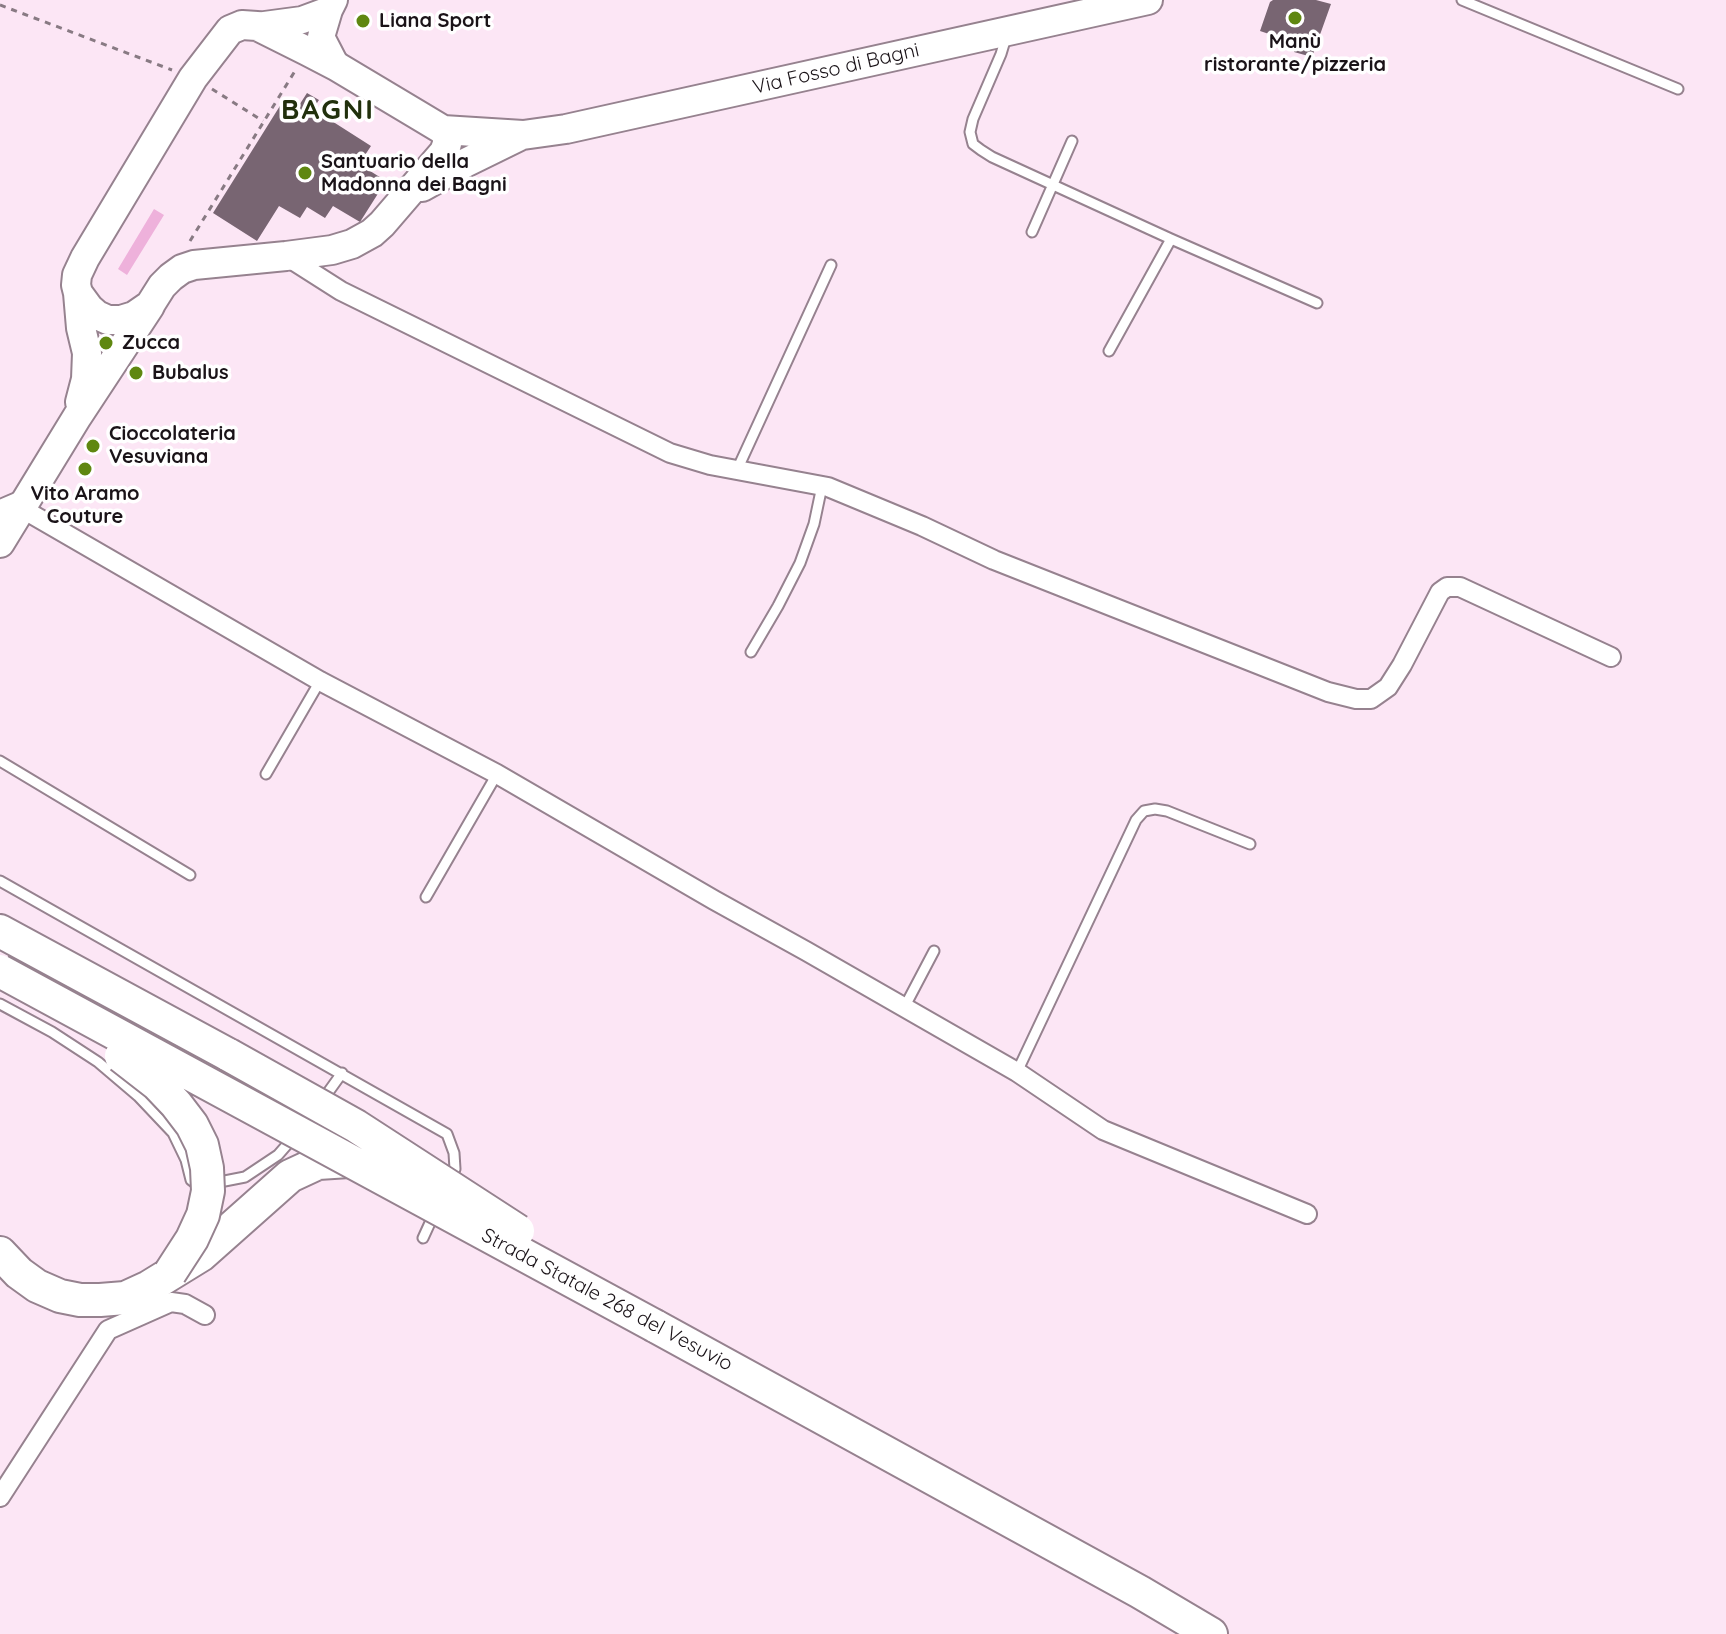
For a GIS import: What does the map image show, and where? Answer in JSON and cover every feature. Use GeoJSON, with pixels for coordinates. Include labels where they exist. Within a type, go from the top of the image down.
{"type":"FeatureCollection","features":[{"type":"Feature","properties":{"kind":"highway"},"geometry":{"type":"LineString","coordinates":[[0,931],[356,1126],[598,1283],[655,1326]]}},
{"type":"Feature","properties":{"kind":"highway","name":"Strada Statale 268 del Vesuvio"},"geometry":{"type":"LineString","coordinates":[[0,971],[655,1326],[1211,1634]]}},
{"type":"Feature","properties":{"kind":"highway"},"geometry":{"type":"LineString","coordinates":[[0,979],[137,1067],[176,1104],[192,1125],[202,1145],[208,1191],[203,1215],[192,1239],[170,1273]]}},
{"type":"Feature","properties":{"kind":"highway"},"geometry":{"type":"LineString","coordinates":[[0,1253],[37,1286],[60,1296],[80,1300],[125,1298],[201,1255],[290,1176],[318,1163],[349,1161]]}},
{"type":"Feature","properties":{"kind":"main road","name":"Via Fosso di Bagni"},"geometry":{"type":"LineString","coordinates":[[443,130],[523,135],[566,129],[1148,0]]}},
{"type":"Feature","properties":{"kind":"main road"},"geometry":{"type":"LineString","coordinates":[[77,417],[86,379],[87,353],[76,285],[85,258],[230,30],[242,25],[302,20],[331,5]]}},
{"type":"Feature","properties":{"kind":"main road"},"geometry":{"type":"LineString","coordinates":[[331,5],[321,37],[336,66]]}},
{"type":"Feature","properties":{"kind":"main road"},"geometry":{"type":"LineString","coordinates":[[0,543],[10,512],[77,417],[162,286],[182,269],[194,265],[332,250],[352,244],[372,233],[444,152],[447,137],[443,130],[336,66],[257,26]]}},
{"type":"Feature","properties":{"kind":"main road","name":"Via Fosso di Bagni"},"geometry":{"type":"LineString","coordinates":[[404,197],[523,135]]}},
{"type":"Feature","properties":{"kind":"main road"},"geometry":{"type":"LineString","coordinates":[[78,293],[89,308],[108,320],[134,316],[150,305]]}},
{"type":"Feature","properties":{"kind":"street"},"geometry":{"type":"LineString","coordinates":[[286,256],[341,291],[670,453],[710,465],[843,492],[994,560],[1328,692],[1356,699],[1371,699],[1388,687],[1440,592],[1447,587],[1460,587],[1611,657]]}},
{"type":"Feature","properties":{"kind":"street"},"geometry":{"type":"LineString","coordinates":[[10,512],[497,774],[1017,1072],[1103,1130],[1307,1214]]}},
{"type":"Feature","properties":{"kind":"street"},"geometry":{"type":"LineString","coordinates":[[0,1497],[108,1330],[171,1302],[185,1304],[205,1315]]}},
{"type":"Feature","properties":{"kind":"lane"},"geometry":{"type":"LineString","coordinates":[[1462,0],[1678,89]]}},
{"type":"Feature","properties":{"kind":"lane"},"geometry":{"type":"LineString","coordinates":[[1004,31],[1001,54],[973,119],[970,132],[973,144],[992,157],[1317,303]]}},
{"type":"Feature","properties":{"kind":"lane"},"geometry":{"type":"LineString","coordinates":[[1032,232],[1072,141]]}},
{"type":"Feature","properties":{"kind":"lane"},"geometry":{"type":"LineString","coordinates":[[1109,351],[1171,239]]}},
{"type":"Feature","properties":{"kind":"lane"},"geometry":{"type":"LineString","coordinates":[[737,470],[831,265]]}},
{"type":"Feature","properties":{"kind":"lane"},"geometry":{"type":"LineString","coordinates":[[751,652],[800,563],[814,524],[822,486]]}},
{"type":"Feature","properties":{"kind":"lane"},"geometry":{"type":"LineString","coordinates":[[266,774],[320,681]]}},
{"type":"Feature","properties":{"kind":"lane"},"geometry":{"type":"LineString","coordinates":[[0,761],[190,875]]}},
{"type":"Feature","properties":{"kind":"lane"},"geometry":{"type":"LineString","coordinates":[[426,897],[497,774]]}},
{"type":"Feature","properties":{"kind":"lane"},"geometry":{"type":"LineString","coordinates":[[1017,1072],[1136,820],[1144,811],[1167,811],[1250,844]]}},
{"type":"Feature","properties":{"kind":"lane"},"geometry":{"type":"LineString","coordinates":[[0,881],[447,1134],[454,1153],[455,1169],[423,1238]]}},
{"type":"Feature","properties":{"kind":"lane"},"geometry":{"type":"LineString","coordinates":[[904,1009],[934,951]]}},
{"type":"Feature","properties":{"kind":"lane"},"geometry":{"type":"LineString","coordinates":[[0,1004],[98,1062],[138,1096],[173,1133],[186,1160],[191,1180],[199,1186],[245,1177],[278,1155],[342,1073]]}},
{"type":"Feature","properties":{"kind":"path"},"geometry":{"type":"LineString","coordinates":[[0,5],[199,81],[263,121]]}},
{"type":"Feature","properties":{"kind":"path"},"geometry":{"type":"LineString","coordinates":[[186,248],[295,71]]}},
{"type":"Feature","properties":{"kind":"shaded area"},"geometry":{"type":"Polygon","coordinates":[[[154,209],[164,215],[127,275],[118,269],[154,209]]]}},
{"type":"Feature","properties":{"kind":"building"},"geometry":{"type":"Polygon","coordinates":[[[1273,0],[1316,0],[1331,4],[1312,57],[1294,52],[1296,43],[1260,31],[1273,0]]]}},
{"type":"Feature","properties":{"kind":"building","name":"Santuario della Madonna dei Bagni"},"geometry":{"type":"Polygon","coordinates":[[[307,93],[319,100],[313,109],[371,146],[359,164],[386,181],[360,222],[333,206],[325,218],[307,207],[300,218],[279,206],[257,241],[213,213],[283,101],[296,110],[307,93]]]}},
{"type":"Feature","properties":{"kind":"place","name":"Manù ristorante/pizzeria"},"geometry":{"type":"Point","coordinates":[1295,18]}},
{"type":"Feature","properties":{"kind":"place","name":"Liana Sport"},"geometry":{"type":"Point","coordinates":[363,21]}},
{"type":"Feature","properties":{"kind":"place","name":"Santuario della Madonna dei Bagni"},"geometry":{"type":"Point","coordinates":[305,173]}},
{"type":"Feature","properties":{"kind":"place","name":"Zucca"},"geometry":{"type":"Point","coordinates":[106,343]}},
{"type":"Feature","properties":{"kind":"place","name":"Bubalus"},"geometry":{"type":"Point","coordinates":[136,373]}},
{"type":"Feature","properties":{"kind":"place","name":"Cioccolateria Vesuviana"},"geometry":{"type":"Point","coordinates":[93,446]}},
{"type":"Feature","properties":{"kind":"place","name":"Vito Aramo Couture"},"geometry":{"type":"Point","coordinates":[85,469]}},
{"type":"Feature","properties":{"kind":"district","name":"BAGNI"},"geometry":{"type":"Point","coordinates":[328,111]}}]}
